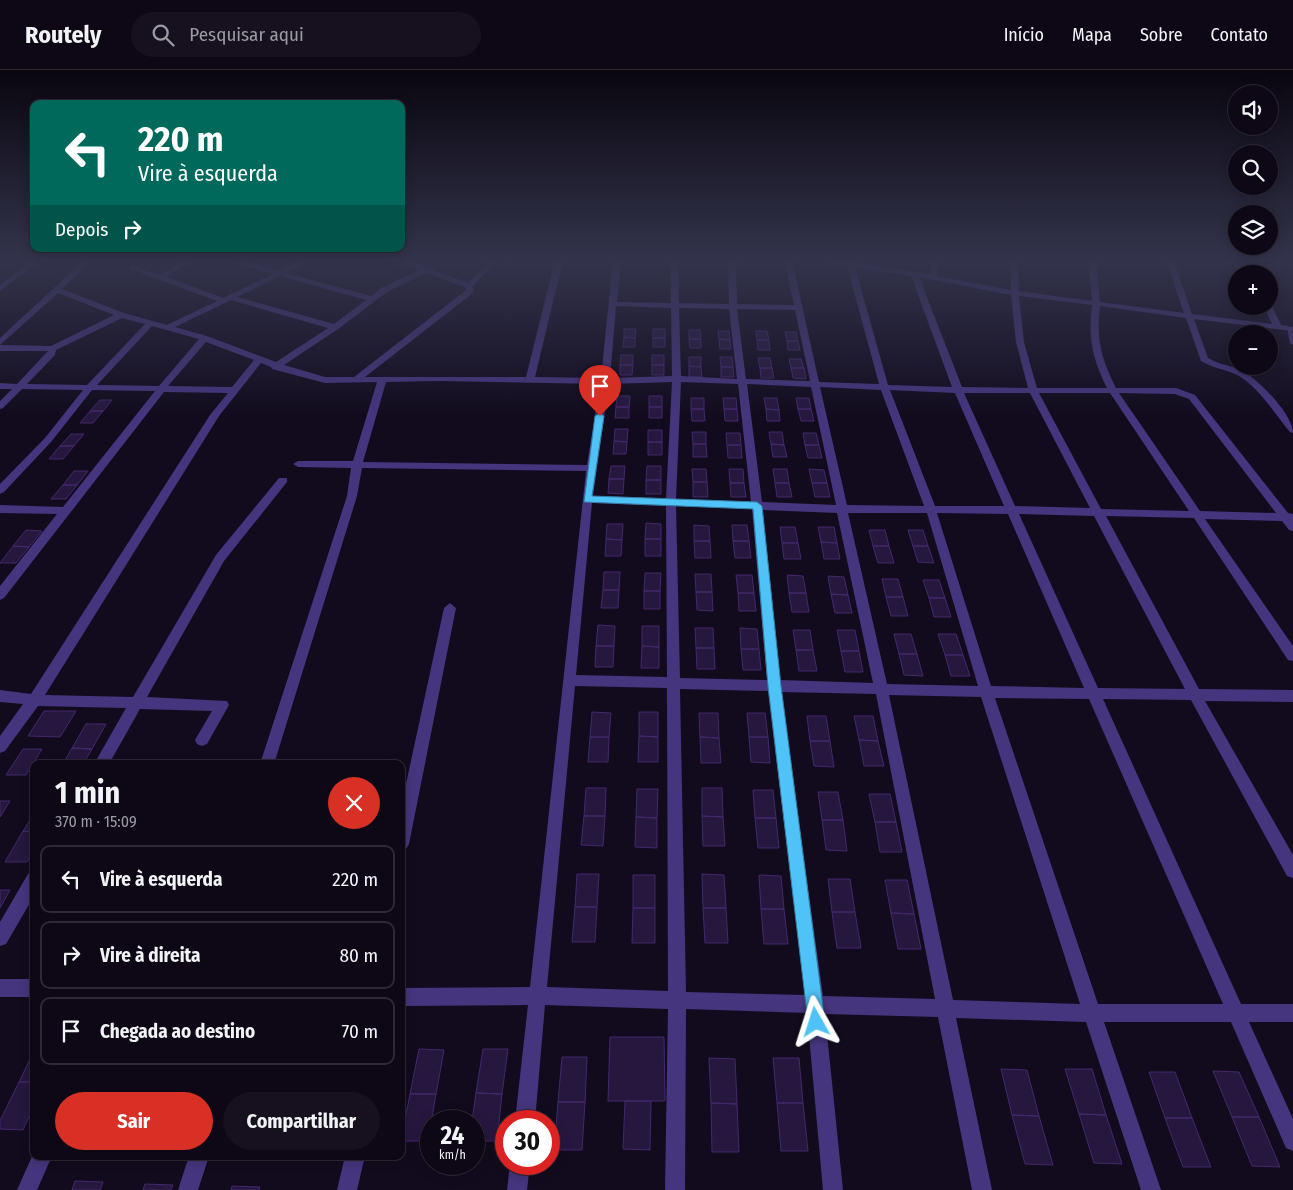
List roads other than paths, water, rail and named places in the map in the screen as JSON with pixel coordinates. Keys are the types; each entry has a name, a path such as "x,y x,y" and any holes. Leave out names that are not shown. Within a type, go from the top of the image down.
{"street":[{"path":"0,343 34,312"},
{"path":"114,312 204,338 276,367 325,380 530,378 605,381 743,381 885,389 1176,391 1192,397 1289,517 1293,527"},
{"path":"167,328 200,312"},
{"path":"279,312 335,327"},
{"path":"276,367 354,312"},
{"path":"354,381 443,312"},
{"path":"530,378 546,312"},
{"path":"526,1110 587,500 605,381 612,312"},
{"path":"675,1190 677,1002 671,502 677,380 676,312"},
{"path":"734,312 757,506 774,686 814,1004 833,1190"},
{"path":"800,312 840,509 881,688 944,1009 982,1190"},
{"path":"864,312 885,389 931,510 986,692 1151,1190"},
{"path":"929,312 958,390 1293,1141"},
{"path":"1015,312 1024,365 1033,390 1194,693 1293,870"},
{"path":"1095,312 1093,332 1102,369 1114,391 1293,656"},
{"path":"1162,312 1262,325"},
{"path":"1187,312 1204,359 1215,365 1236,371 1252,382 1293,430"},
{"path":"0,348 52,349 121,315"},
{"path":"0,490 48,440 90,388 150,324"},
{"path":"1278,327 1291,329"},
{"path":"0,594 162,388 204,338"},
{"path":"0,406 52,353 52,349"},
{"path":"0,747 34,700 232,390 258,359"},
{"path":"268,760 352,496 357,465 382,380"},
{"path":"0,386 232,390"},
{"path":"298,464 592,468"},
{"path":"103,760 220,558 283,480"},
{"path":"587,500 840,509 1012,510 1289,517"},
{"path":"0,509 65,510"},
{"path":"405,825 450,608"},
{"path":"570,680 986,692 1194,693 1293,696"},
{"path":"0,696 34,700 222,705 202,740"},
{"path":"0,938 30,887"},
{"path":"0,988 30,988"},
{"path":"405,996 539,996 677,1002 814,1004 1092,1013 1293,1013"},
{"path":"27,1190 40,1160"},
{"path":"188,1190 198,1160"},
{"path":"347,1190 354,1160"},
{"path":"517,1190 519,1175"}],"lane":[{"path":"1291,329 1293,343"}]}
